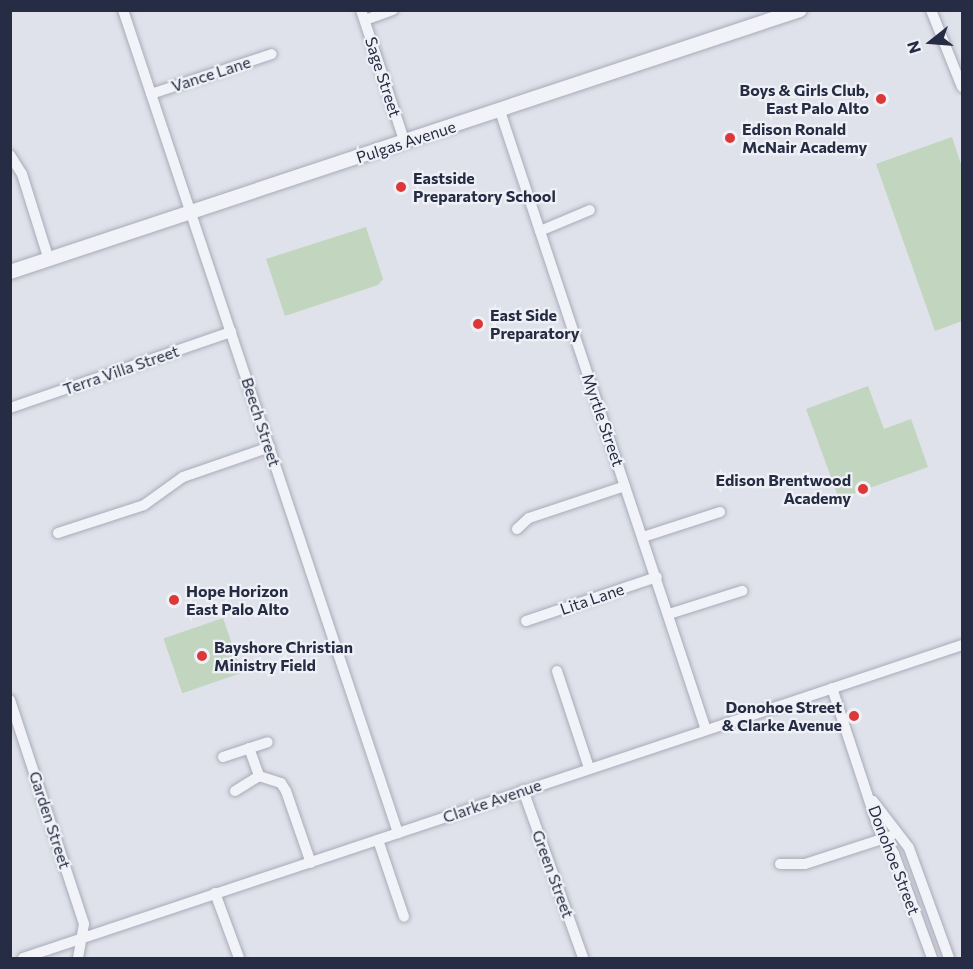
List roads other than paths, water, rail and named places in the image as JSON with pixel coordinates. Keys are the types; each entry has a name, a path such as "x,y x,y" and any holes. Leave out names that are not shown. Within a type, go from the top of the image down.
{"street":[{"name":"Beech Street","path":"123,10 398,833"},
{"path":"363,15 393,10"},
{"name":"Pulgas Avenue","path":"10,272 405,143 800,10"},
{"path":"931,10 963,87"},
{"name":"Sage Street","path":"363,15 405,143"},
{"name":"Vance Lane","path":"151,94 272,54"},
{"name":"Myrtle Street","path":"500,111 706,730"},
{"path":"10,155 22,174 49,260"},
{"path":"540,231 590,210"},
{"name":"Terra Villa Street","path":"10,408 231,332"},
{"path":"58,533 144,505 183,477 270,447"},
{"path":"517,529 529,518 625,486"},
{"path":"643,537 720,512"},
{"name":"Lita Lane","path":"526,621 657,578"},
{"path":"669,614 742,591"},
{"name":"Clarke Avenue","path":"23,958 963,645"},
{"path":"557,671 589,768"},
{"name":"Donohoe Street","path":"832,688 885,837 894,854 932,958"},
{"name":"Garden Street","path":"10,700 84,924 78,958"},
{"path":"223,757 268,742"},
{"path":"249,748 259,776"},
{"path":"235,791 259,776 281,783 286,791 311,863"},
{"name":"Green Street","path":"523,790 583,958"},
{"name":"Donohoe Street","path":"870,795 909,849 949,958"},
{"path":"780,864 805,864 897,834"},
{"path":"378,840 404,917"},
{"path":"215,893 238,958"}],"place":[{"name":"Boys & Girls Club, East Palo Alto","path":"881,99"},
{"name":"Edison Ronald McNair Academy","path":"730,138"},
{"name":"Eastside Preparatory School","path":"401,187"},
{"name":"East Side Preparatory","path":"478,324"},
{"name":"Edison Brentwood Academy","path":"863,489"},
{"name":"Hope Horizon East Palo Alto","path":"174,600"},
{"name":"Bayshore Christian Ministry Field","path":"202,656"},
{"name":"Donohoe Street & Clarke Avenue","path":"854,716"}]}
